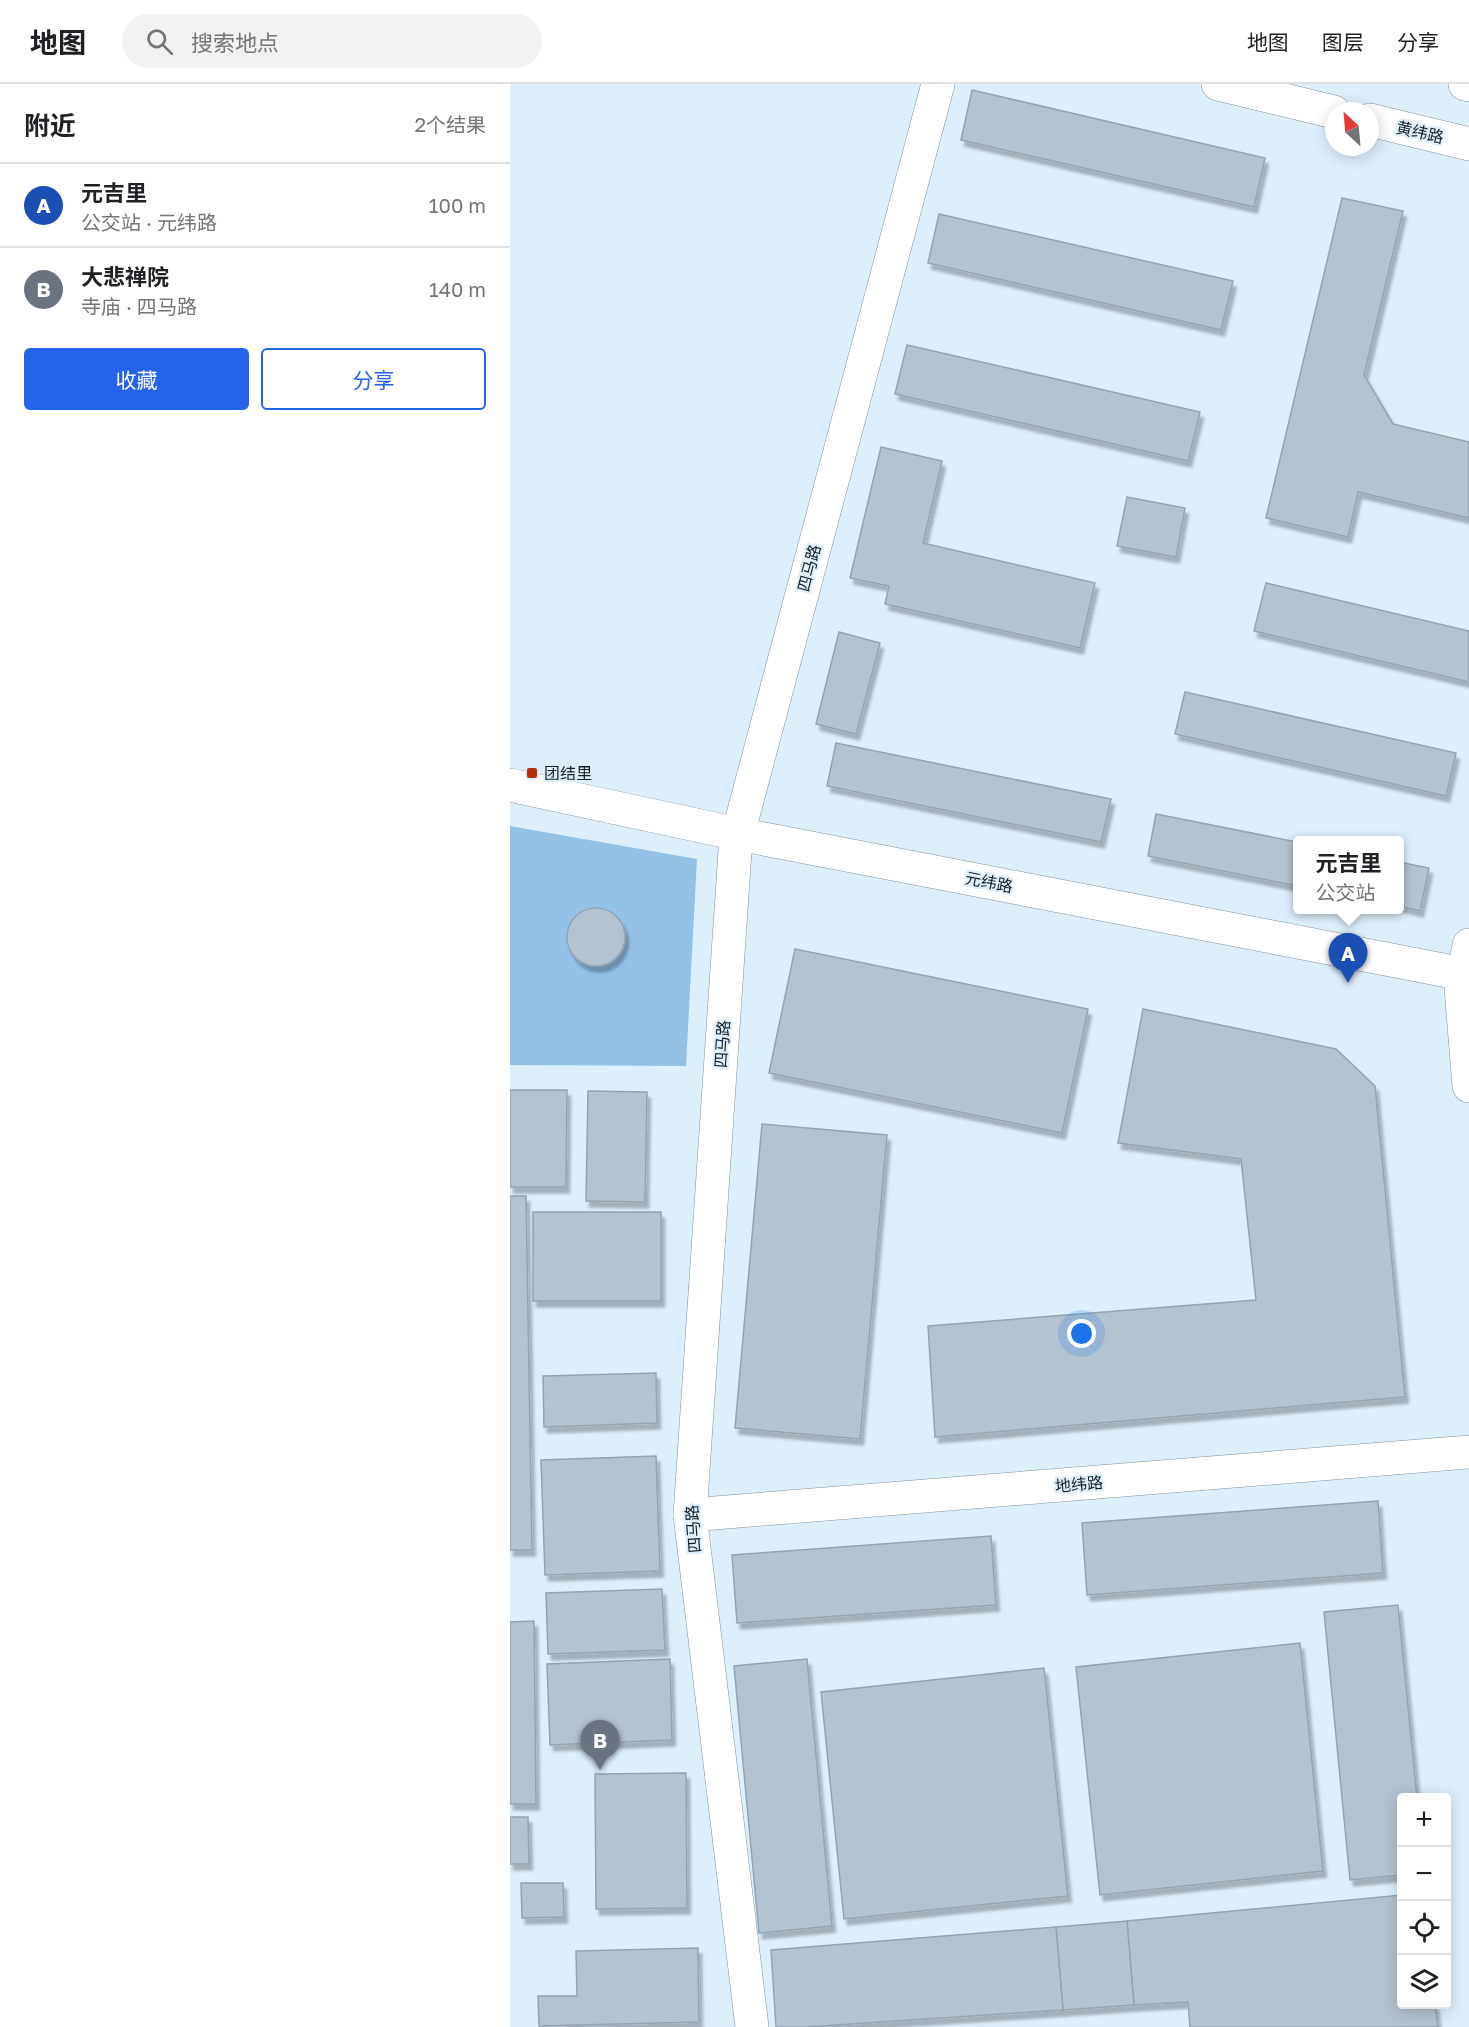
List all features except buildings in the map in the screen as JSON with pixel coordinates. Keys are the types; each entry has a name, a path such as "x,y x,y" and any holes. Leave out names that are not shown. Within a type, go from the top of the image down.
{"street":[{"name":"四马路","path":"752,2027 690,1515 736,842 938,84"},
{"path":"1218,84 1325,110"},
{"name":"黄纬路","path":"1379,122 1469,144"},
{"name":"元纬路","path":"510,785 736,842"},
{"name":"元纬路","path":"510,805 736,842 1466,974"},
{"path":"1466,974 1469,1086"},
{"name":"地纬路","path":"690,1515 1469,1452"}],"shaded area":[{"path":"510,826 697,859 686,1066 510,1065"}],"place":[{"name":"团结里","path":"532,773"},
{"name":"元吉里","path":"1348,983"},
{"name":"大悲禅院","path":"600,1770"}]}
